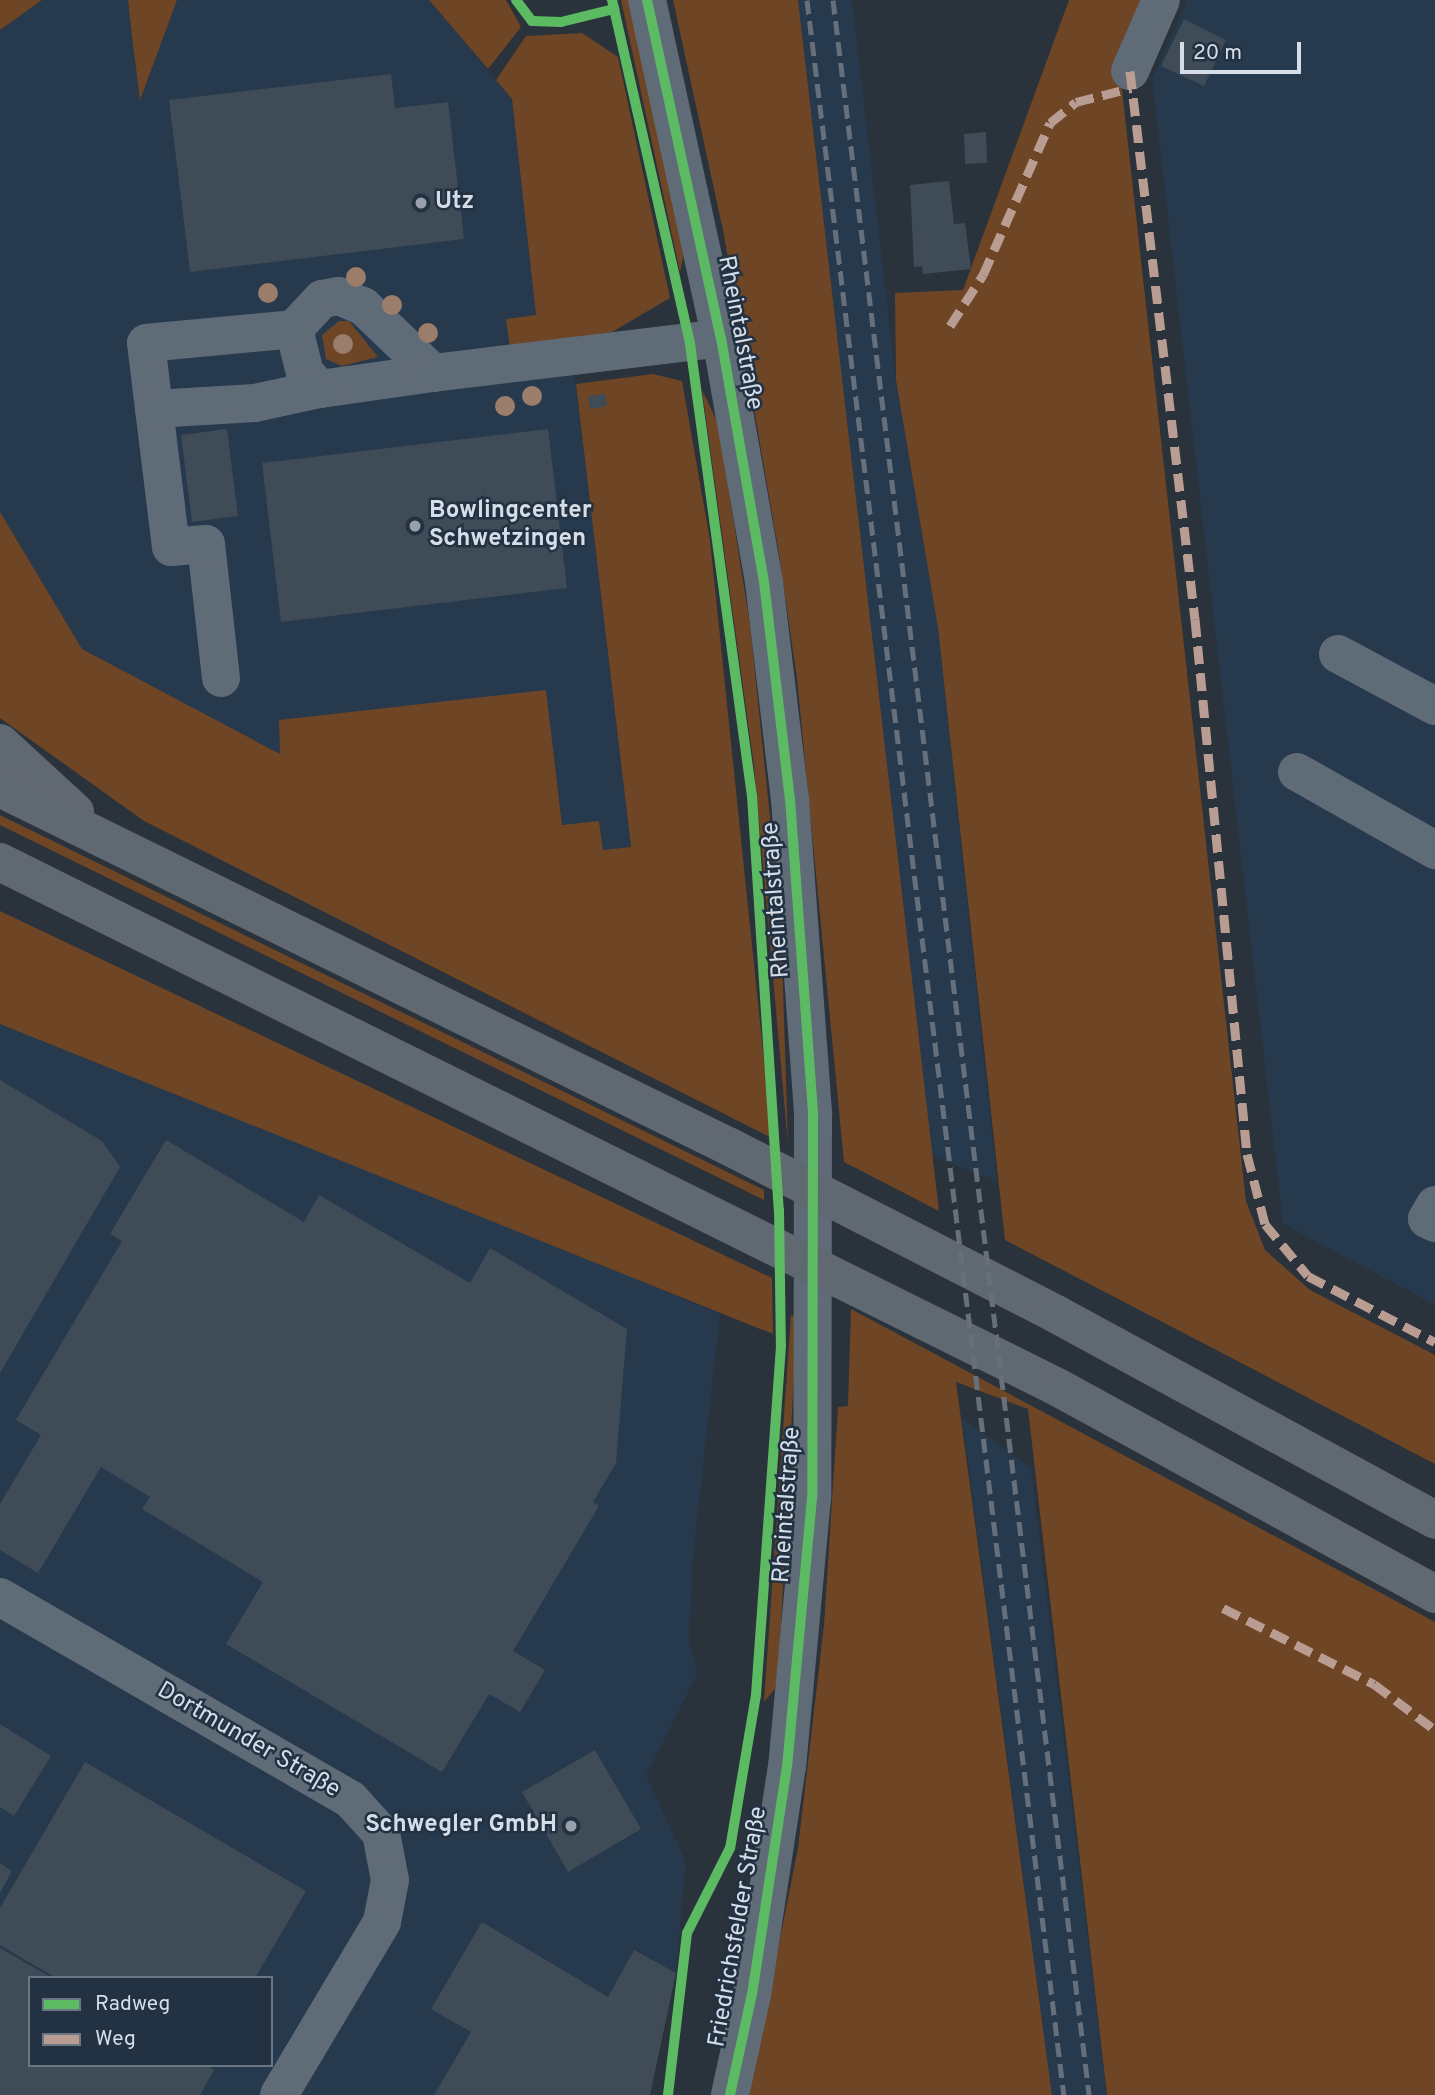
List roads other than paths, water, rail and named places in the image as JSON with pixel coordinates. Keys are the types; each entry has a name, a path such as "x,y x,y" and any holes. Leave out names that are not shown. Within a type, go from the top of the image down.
{"highway":[{"path":"0,743 105,840"},
{"path":"0,788 947,1258 1435,1520"},
{"path":"0,862 1059,1388 1435,1594"}],"street":[{"name":"Rheintalstraße","path":"648,0 721,338 764,582 789,785 813,1115 816,1361 812,1498 788,1766"},
{"path":"1130,71 1161,0"},
{"path":"220,678 206,544 172,547 146,343 295,329 322,299 339,296 363,306 433,373"},
{"path":"295,329 305,373 320,389"},
{"name":"Rheintalstraße","path":"154,409 255,402 320,389 433,373 721,338"},
{"path":"1338,654 1435,706"},
{"path":"1297,772 1435,850"},
{"path":"1435,1205 1427,1219 1435,1223"},
{"name":"Dortmunder Straße","path":"0,1597 351,1800 381,1833 390,1880 382,1922 279,2095"},
{"name":"Friedrichsfelder Straße","path":"730,2095 752,1994 788,1766"}],"railway":[{"path":"807,0 1064,2095"},
{"path":"833,0 1089,2095"}],"place":[{"name":"Utz","path":"421,203"},
{"name":"Bowlingcenter Schwetzingen","path":"415,526"},
{"name":"Schwegler GmbH","path":"571,1826"}]}
